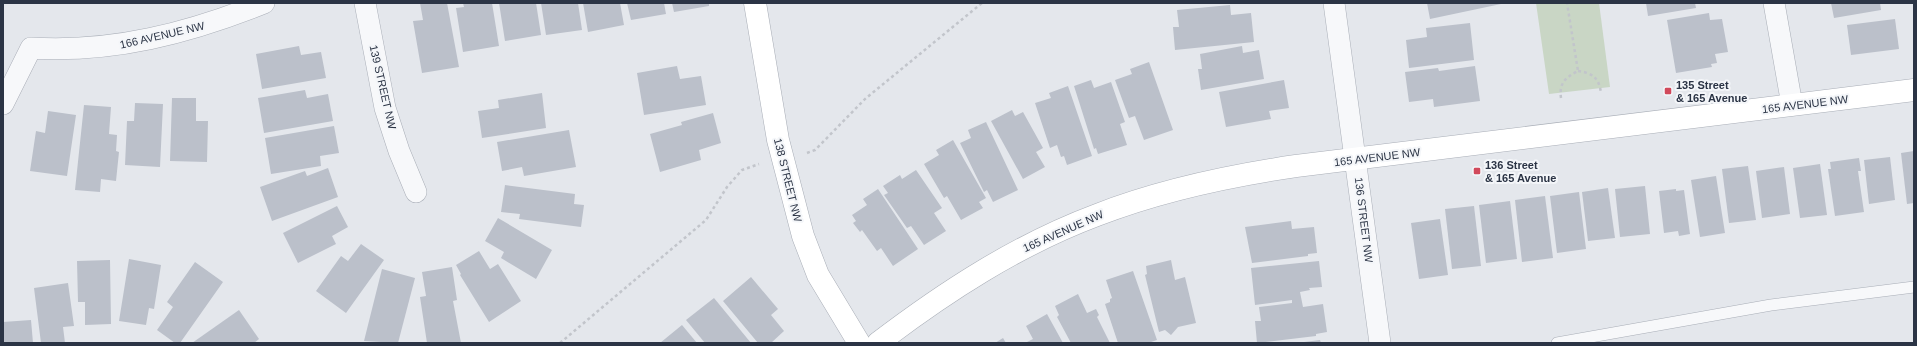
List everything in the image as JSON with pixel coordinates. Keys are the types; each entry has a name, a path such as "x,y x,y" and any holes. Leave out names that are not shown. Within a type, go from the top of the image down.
{"street":[{"name":"166 AVENUE NW","path":"3,104 32,48 61,50 125,45 185,32 219,21 264,3"},
{"name":"139 STREET NW","path":"365,3 385,108 399,151 416,192"},
{"name":"138 STREET NW","path":"755,3 778,140 803,236 818,275 859,343"},
{"name":"136 STREET NW","path":"1334,3 1380,343"},
{"path":"1774,3 1792,105"},
{"name":"165 AVENUE NW","path":"878,343 917,313 962,282 1010,255 1096,215 1202,182 1252,173 1356,159 1914,90"}],"lane":[{"path":"1557,343 1771,305 1914,287"}],"path":[{"path":"804,154 815,150 865,98 982,3"},
{"path":"1567,3 1578,71"},
{"path":"1561,98 1561,85 1564,79 1578,71 1588,72 1597,79 1601,93"},
{"path":"560,343 706,220 735,177 742,170 757,164"}],"green space":[{"path":"1536,3 1599,3 1610,87 1549,94"}],"building":[{"path":"420,3 447,3 459,67 422,73 413,21 423,20"},
{"path":"463,3 492,3 499,46 463,52 456,8 464,7"},
{"path":"499,3 536,3 541,35 505,41"},
{"path":"541,3 578,3 582,30 546,35"},
{"path":"583,3 620,3 624,25 588,32"},
{"path":"627,3 664,3 666,14 631,20"},
{"path":"672,3 709,3 709,6 674,12"},
{"path":"1427,3 1501,3 1501,4 1430,19"},
{"path":"1646,3 1695,3 1696,8 1648,16"},
{"path":"1831,3 1880,3 1881,10 1834,18"},
{"path":"1230,5 1231,15 1251,13 1254,42 1175,50 1173,27 1179,27 1177,10"},
{"path":"1709,13 1710,20 1722,19 1728,52 1715,54 1717,63 1711,64 1712,67 1676,73 1667,20"},
{"path":"1895,19 1899,49 1851,55 1847,25"},
{"path":"1470,23 1474,60 1409,68 1406,40 1427,37 1426,28"},
{"path":"299,46 301,55 321,52 326,78 262,89 256,54"},
{"path":"1242,46 1243,53 1259,50 1264,79 1201,90 1198,69 1202,69 1200,54"},
{"path":"1149,62 1173,130 1144,140 1135,116 1129,118 1115,80 1132,74 1130,69"},
{"path":"677,66 680,79 701,76 706,105 644,115 637,73"},
{"path":"1475,66 1480,101 1434,107 1433,99 1409,102 1405,72 1438,68 1439,71"},
{"path":"1091,80 1094,88 1111,82 1125,122 1120,124 1127,145 1098,154 1096,148 1094,149 1074,86"},
{"path":"1284,80 1289,108 1269,111 1271,119 1226,127 1219,92"},
{"path":"1068,86 1092,156 1067,165 1064,156 1061,157 1057,145 1050,148 1035,103 1051,98 1049,93"},
{"path":"305,90 307,98 328,94 333,121 264,133 258,98"},
{"path":"542,93 546,128 482,138 478,111 499,108 498,100"},
{"path":"172,98 196,98 196,121 208,121 207,162 170,161"},
{"path":"135,103 163,104 160,167 125,165 127,121 134,121"},
{"path":"84,105 111,107 109,134 117,135 116,151 119,152 116,181 101,179 100,192 75,190"},
{"path":"1012,110 1015,116 1023,112 1043,148 1036,152 1045,167 1023,179 991,121"},
{"path":"48,111 76,115 67,176 30,171 36,131 45,133"},
{"path":"713,113 721,143 699,150 701,160 660,172 650,134 682,125 681,122"},
{"path":"986,122 1018,190 993,202 987,190 984,192 960,143 971,138 968,130"},
{"path":"334,126 339,153 320,156 321,166 271,174 265,138"},
{"path":"569,130 576,167 524,176 522,167 502,171 497,142"},
{"path":"953,140 986,198 979,202 983,208 961,220 947,196 944,198 924,164 939,155 936,150"},
{"path":"1914,151 1914,203 1907,204 1901,153"},
{"path":"1890,157 1895,200 1869,204 1864,160"},
{"path":"1859,158 1861,171 1858,171 1864,212 1835,216 1828,169 1831,169 1830,162"},
{"path":"1820,164 1827,215 1800,218 1793,168"},
{"path":"1748,166 1756,220 1729,223 1722,169"},
{"path":"1784,167 1790,214 1762,218 1756,171"},
{"path":"328,168 338,197 272,221 260,187 305,171 307,176"},
{"path":"916,170 942,208 934,213 946,231 924,245 911,226 907,228 884,195 888,193 883,186 900,175 902,179"},
{"path":"1716,176 1725,233 1700,237 1691,180"},
{"path":"505,185 575,194 574,204 584,205 581,227 519,219 520,214 501,212"},
{"path":"1645,186 1650,234 1620,237 1615,189"},
{"path":"1608,188 1615,238 1588,241 1582,192"},
{"path":"878,189 918,249 893,266 881,248 877,251 862,230 860,232 853,223 856,221 852,215 867,205 863,199"},
{"path":"1676,189 1676,191 1684,190 1690,234 1679,236 1678,231 1664,233 1659,191"},
{"path":"1579,192 1586,249 1557,253 1550,196"},
{"path":"1545,196 1553,258 1522,262 1515,200"},
{"path":"1510,201 1517,259 1486,263 1479,205"},
{"path":"337,206 348,227 332,236 336,244 298,263 283,233"},
{"path":"1474,206 1481,266 1452,269 1445,209"},
{"path":"498,218 552,250 536,279 501,258 504,252 485,241"},
{"path":"1440,219 1448,275 1419,279 1411,223"},
{"path":"1291,221 1292,229 1314,227 1317,253 1308,254 1308,256 1252,263 1245,227"},
{"path":"361,244 384,260 346,313 316,291 341,256 348,261"},
{"path":"479,251 490,269 498,264 521,301 489,322 460,275 461,274 456,265"},
{"path":"129,259 161,265 154,309 149,308 146,325 119,321"},
{"path":"110,260 111,324 85,325 85,302 78,302 77,261"},
{"path":"1171,260 1175,280 1185,277 1196,323 1178,327 1171,335 1165,330 1159,332 1145,275 1147,274 1146,266"},
{"path":"1319,261 1322,287 1309,288 1310,290 1300,292 1303,307 1323,304 1327,332 1316,334 1316,336 1257,343 1255,321 1261,321 1259,307 1292,303 1292,300 1255,305 1251,268"},
{"path":"195,262 223,282 180,343 175,343 157,330 173,307 167,302"},
{"path":"452,267 457,300 453,301 461,343 427,343 420,297 426,296 422,272"},
{"path":"382,269 415,278 398,343 364,341"},
{"path":"1133,271 1157,340 1148,343 1118,343 1105,304 1110,302 1110,299 1112,298 1106,280"},
{"path":"751,277 778,309 771,315 784,331 771,343 758,343 723,301"},
{"path":"68,283 74,326 63,327 65,343 41,343 34,288"},
{"path":"1078,294 1087,313 1096,309 1099,315 1097,317 1110,343 1071,343 1057,317 1059,315 1055,306"},
{"path":"714,298 751,343 705,343 686,320"},
{"path":"239,310 259,339 254,343 192,343"},
{"path":"1047,314 1063,343 1025,343 1033,339 1026,326"},
{"path":"31,320 33,343 3,343 3,322"},
{"path":"682,325 697,343 660,343"},
{"path":"1003,338 1006,343 995,343"},
{"path":"1320,340 1321,343 1304,343 1304,342"}],"place":[{"name":"135 Street & 165 Avenue","path":"1668,91"},
{"name":"136 Street & 165 Avenue","path":"1477,171"}]}
